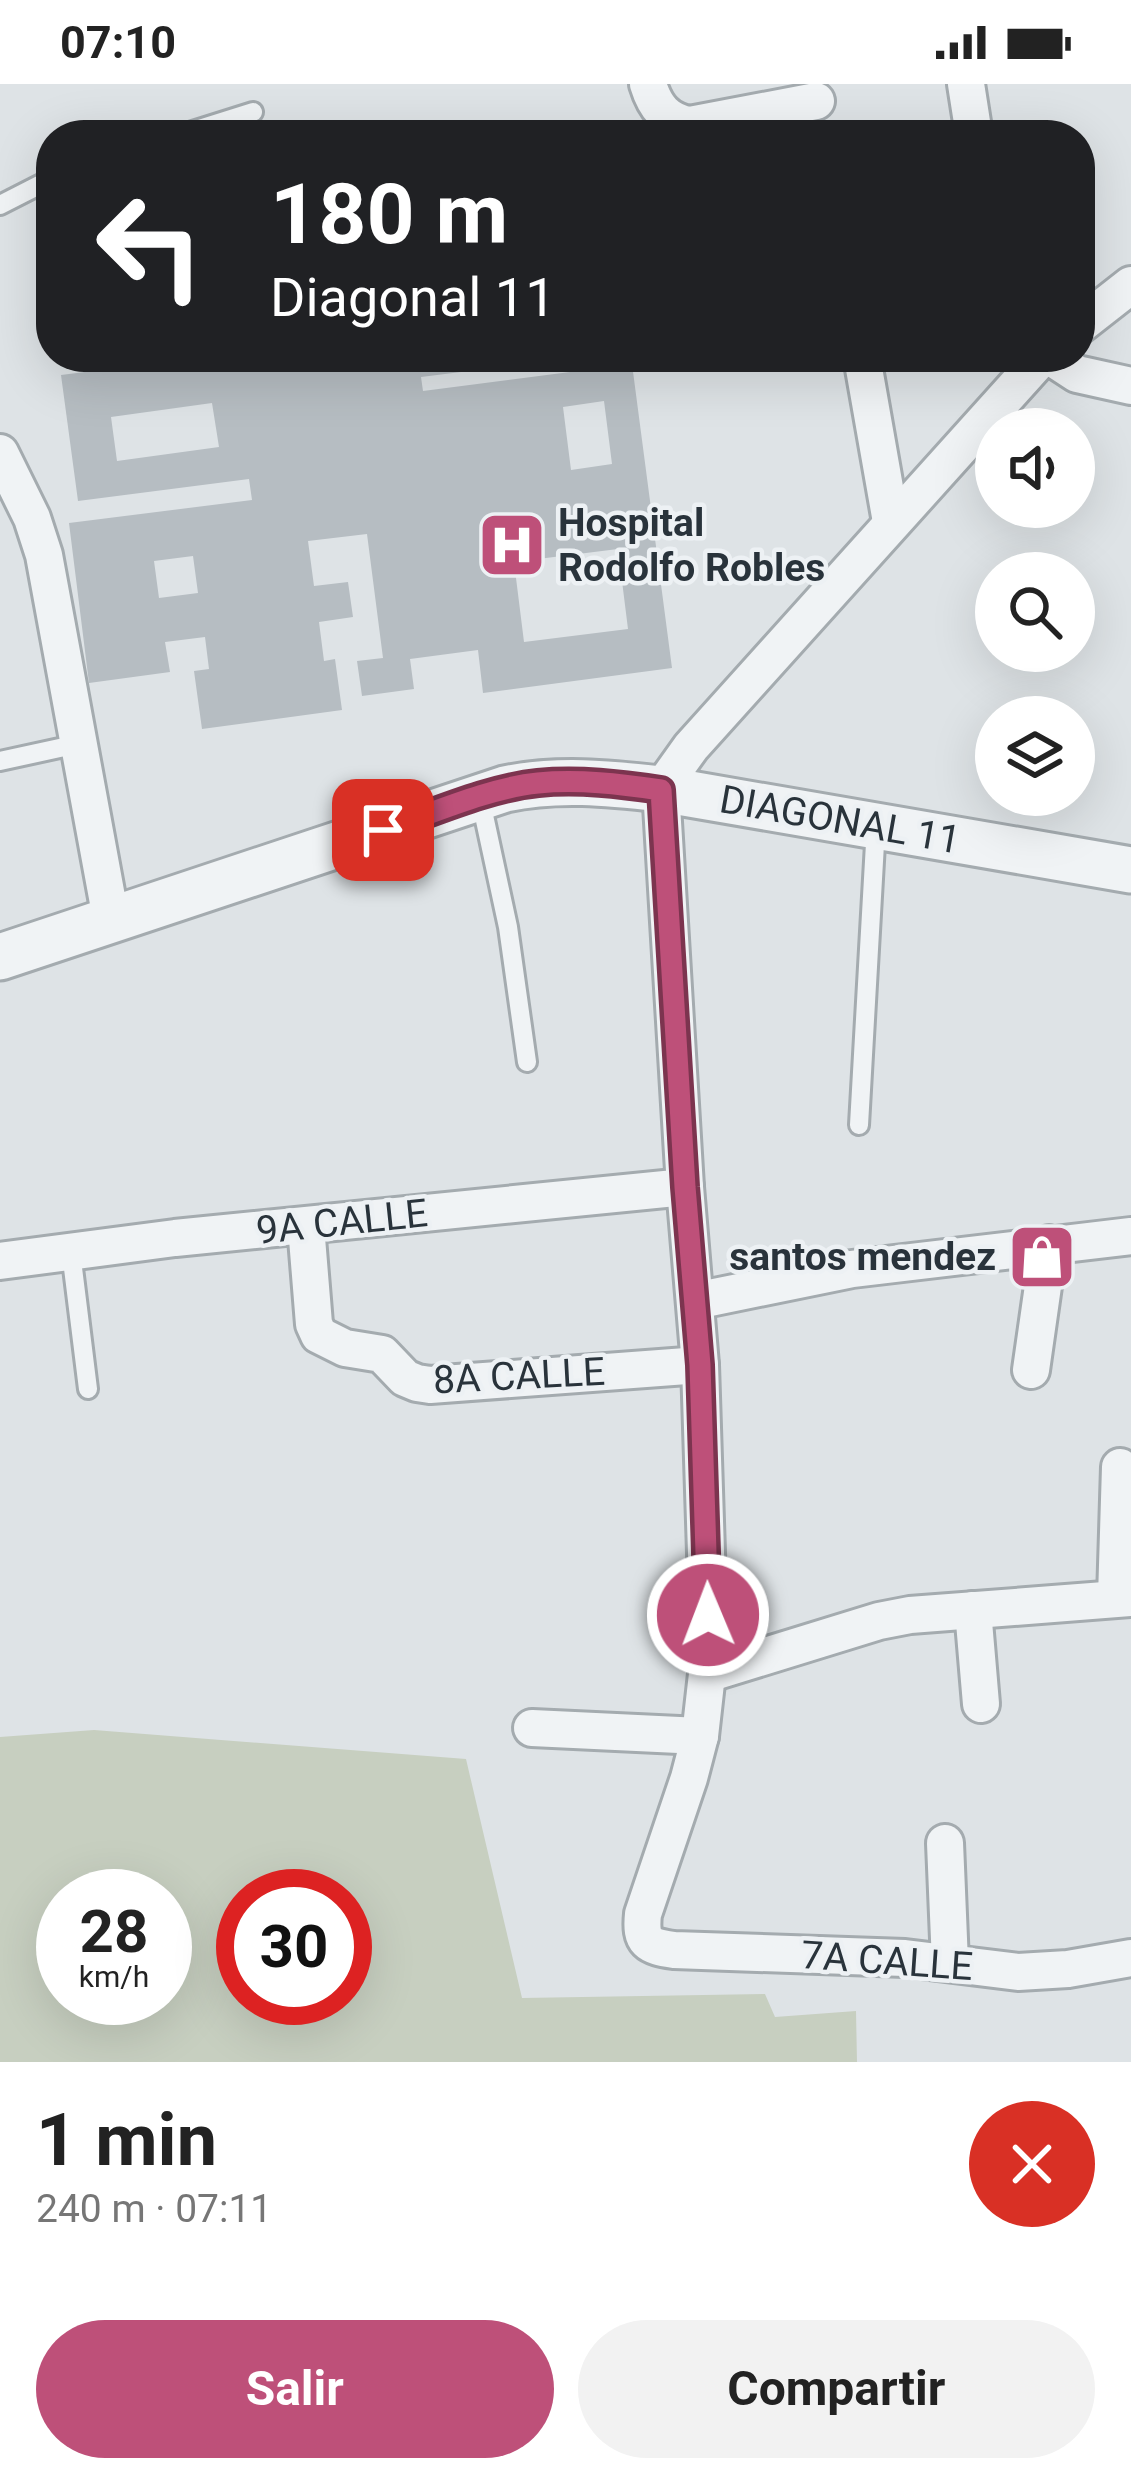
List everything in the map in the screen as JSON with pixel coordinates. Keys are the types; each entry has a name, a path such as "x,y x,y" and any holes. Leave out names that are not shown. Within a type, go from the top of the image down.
{"street":[{"path":"648,84 655,105 672,120"},
{"path":"965,84 971,120"},
{"path":"725,120 817,107"},
{"path":"1095,313 1131,285"},
{"path":"865,372 891,522"},
{"path":"1006,372 1008,395"},
{"path":"532,1728 700,1736 707,1674 708,1566 700,1365 661,790 691,747 1029,372"},
{"path":"1074,372 1131,386"},
{"path":"0,453 32,518 44,555 111,920"},
{"name":"DIAGONAL 11","path":"0,957 533,783 572,781 661,790 1131,871"},
{"name":"9A CALLE","path":"0,1261 685,1187"},
{"name":"8A CALLE","path":"305,1226 319,1335 345,1348 382,1354 405,1378 417,1383 700,1365"},
{"path":"695,1301 852,1269 1131,1235"},
{"path":"1031,1370 1049,1244"},
{"path":"707,1674 879,1621 1124,1598 1120,1467"},
{"path":"973,1610 981,1704"},
{"name":"7A CALLE","path":"700,1736 643,1915 644,1940 651,1946 905,1958 1018,1972 1131,1958"},
{"path":"945,1843 950,1963"}],"lane":[{"path":"228,120 253,112"},
{"path":"0,205 36,187"},
{"path":"0,761 78,744"},
{"path":"480,797 508,927 527,1062"},
{"path":"860,1125 876,826"},
{"path":"71,1252 88,1389"}],"green space":[{"path":"94,1730 466,1759 522,1998 765,1994 775,2017 856,2011 857,2062 0,2062 0,1737"}],"building":[{"name":"Hospital Rodolfo Robles","path":"461,372 421,377 423,391 570,372 633,372 672,668 483,693 478,650 410,659 414,689 362,696 357,661 383,658 367,534 308,541 314,586 348,582 353,617 319,622 324,661 335,659 342,710 202,729 194,671 209,669 205,637 165,642 170,672 89,683 69,523 252,500 249,479 78,501 61,375","holes":["604,401 612,464 571,470 563,407","212,403 219,447 117,461 111,417","618,549 628,629 524,642 514,562","193,556 198,593 159,598 154,561"]}],"place":[{"name":"Hospital Rodolfo Robles","path":"512,545"},
{"name":"santos mendez","path":"1042,1257"}],"route":[{"path":"383,830 533,783 609,783 661,790 700,1365 708,1615"}]}
